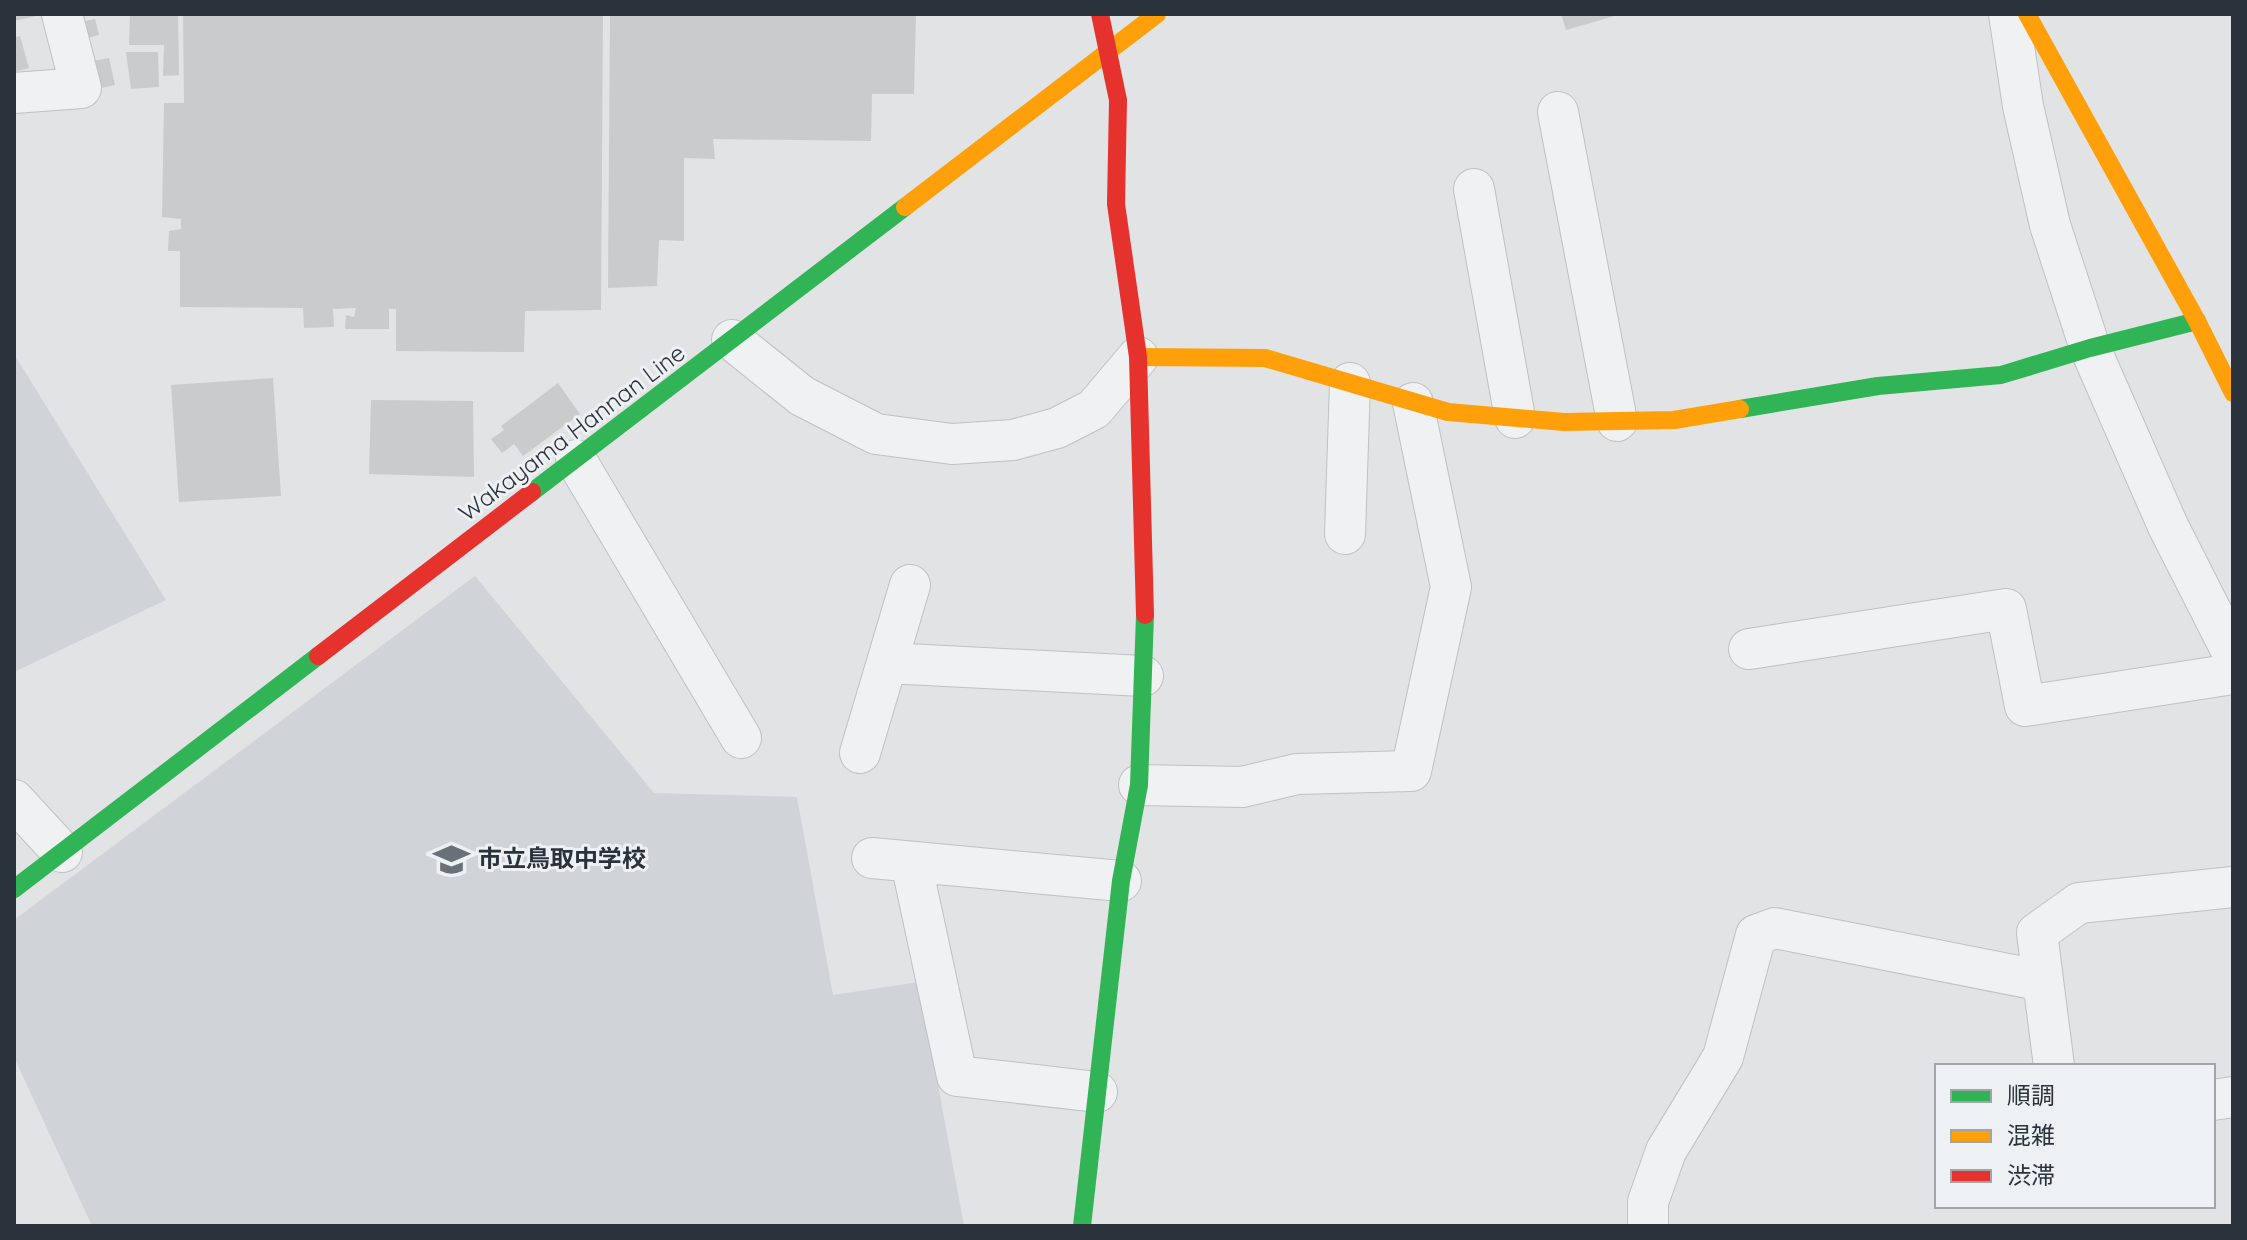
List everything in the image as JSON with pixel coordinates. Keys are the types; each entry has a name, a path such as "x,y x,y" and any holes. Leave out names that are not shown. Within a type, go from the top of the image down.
{"street":[{"path":"14,93 81,88 62,14"},
{"path":"1082,1226 1121,881 1139,785 1146,590 1138,357 1116,204 1118,100 1100,14"},
{"name":"Wakayama Hannan Line","path":"14,889 1157,14"},
{"path":"2009,14 2023,106 2050,225 2090,348 2168,526 2233,654"},
{"path":"2027,14 2197,321 2233,393"},
{"path":"1558,112 1617,421"},
{"path":"1474,189 1515,418"},
{"path":"1138,357 1265,358 1448,412 1564,422 1674,420 1878,386 2001,375 2197,321"},
{"path":"732,340 802,396 876,434 952,444 1013,440 1057,428 1094,409 1138,357"},
{"path":"1345,534 1350,383"},
{"path":"1139,785 1242,787 1297,774 1411,771 1451,587 1413,403"},
{"path":"576,460 741,738"},
{"path":"860,753 910,585"},
{"path":"1749,649 2006,609 2025,706 2233,674"},
{"path":"887,663 1143,676"},
{"path":"14,800 62,852"},
{"path":"872,858 1121,881"},
{"path":"911,862 957,1076 1097,1092"},
{"path":"2054,1064 2037,933 2079,903 2233,887"},
{"path":"1648,1226 1648,1202 1666,1151 1723,1057 1756,935 1775,928 2043,981"}],"shaded area":[{"path":"14,354 166,600 14,672"},
{"name":"市立鳥取中学校","path":"475,576 654,793 797,797 833,995 919,982 964,1226 92,1226 14,1057 14,920"}],"building":[{"path":"14,14 41,14 41,15 14,21"},
{"path":"130,14 178,14 179,75 163,76 164,45 129,45"},
{"path":"183,14 603,14 601,310 525,311 524,352 396,351 396,309 389,309 389,329 345,329 346,315 354,317 356,308 333,309 334,327 304,328 303,308 180,307 180,251 168,251 169,231 181,229 181,219 162,217 164,103 184,103"},
{"path":"610,14 916,14 914,94 872,94 871,141 713,139 715,159 684,158 684,241 659,240 657,286 608,288"},
{"path":"1561,14 1618,14 1618,15 1566,30"},
{"path":"95,19 99,35 84,39 80,22"},
{"path":"20,36 29,68 14,72 14,37"},
{"path":"126,52 158,52 159,87 131,89"},
{"path":"109,58 115,85 93,90 88,62"},
{"path":"273,378 281,496 179,502 171,385"},
{"path":"558,383 580,414 523,456 514,444 502,453 491,439 504,430 501,426"},
{"path":"371,400 473,401 474,477 369,474"}],"traffic: fast":[{"path":"532,492 905,207"},
{"path":"1740,409 1878,386 2001,375 2197,321"},
{"path":"1082,1226 1121,881 1139,785 1145,615"},
{"path":"14,889 318,656"}],"traffic: slow":[{"path":"905,207 1157,14"},
{"path":"2027,14 2197,321 2233,393"},
{"path":"1138,357 1265,358 1448,412 1564,422 1674,420 1740,409"}],"traffic: jam":[{"path":"1100,14 1118,100 1116,204 1138,357 1145,615"},
{"path":"318,656 532,492"}],"place":[{"name":"市立鳥取中学校","path":"452,859"}]}
